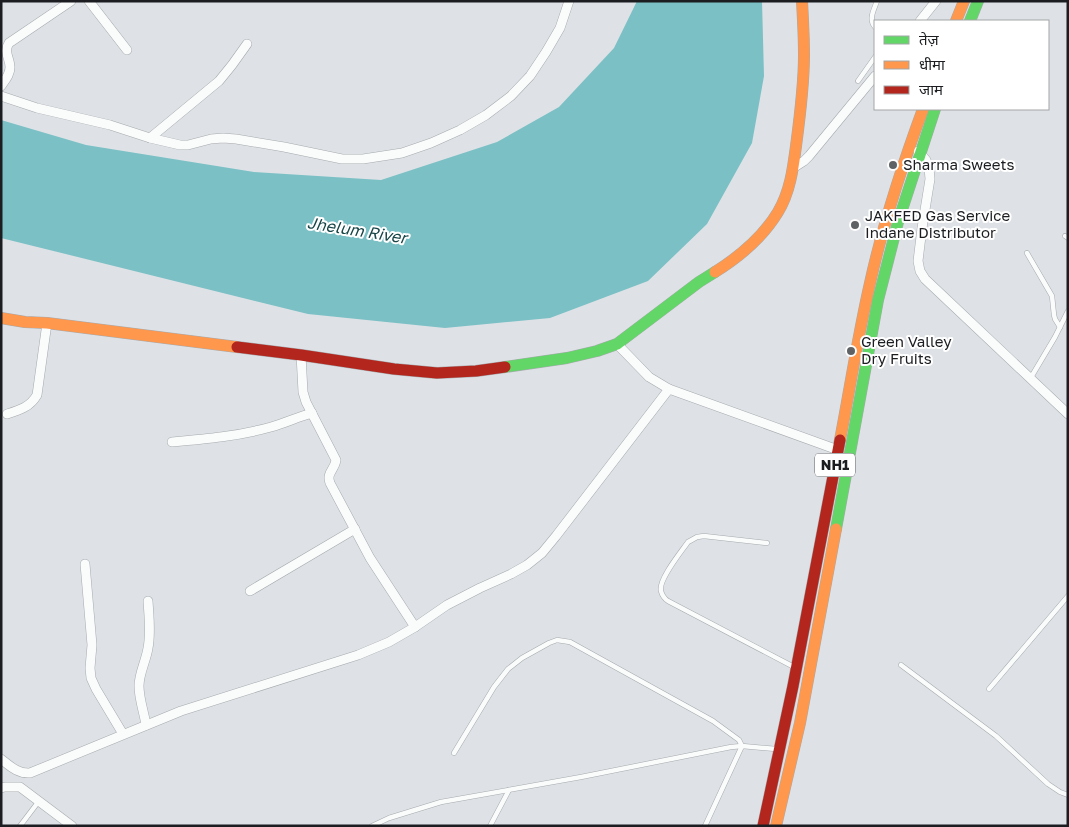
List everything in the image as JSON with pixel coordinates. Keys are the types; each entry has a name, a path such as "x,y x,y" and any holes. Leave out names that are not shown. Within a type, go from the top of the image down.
{"main road":[{"path":"1,318 436,373 476,371 557,359 597,351 617,344 699,282 744,251 762,234 778,212 788,191 800,116 804,55 802,1"},
{"path":"956,20 964,1"},
{"path":"970,20 978,1"},
{"name":"NH1","path":"763,826 797,668 856,348 870,283 886,221 910,143 923,110"},
{"name":"NH1","path":"776,826 810,672 878,300 898,222 935,110"}],"street":[{"path":"1,86 10,71 6,52 9,43 71,1"},
{"path":"89,1 127,50"},
{"path":"1,96 37,108 110,125 150,138 180,145 194,144 211,139 236,139 351,160 402,153 460,130 486,115 511,96 530,76 546,52 560,28 569,1"},
{"path":"921,20 936,1"},
{"path":"150,138 219,81 247,44"},
{"path":"793,168 809,156 874,77"},
{"path":"910,143 920,152 929,168 930,179 918,261 920,271 930,285 1068,414"},
{"path":"7,414 29,405 37,395 48,323"},
{"path":"617,344 650,378 669,389 838,450"},
{"path":"301,355 303,392 306,402 336,460 336,465 328,479 370,558 415,627"},
{"path":"1,759 18,772 30,773 181,711 358,655 389,642 447,605 512,574 542,553 669,389"},
{"path":"172,442 241,434 312,413"},
{"path":"250,591 355,529"},
{"path":"85,564 92,645 91,678 124,734"},
{"path":"146,725 139,689 139,679 150,636 148,601"},
{"path":"1,788 20,787 72,826"}],"lane":[{"path":"874,26 871,20 877,1"},
{"path":"858,81 874,58"},
{"path":"1027,253 1052,296 1054,315 1060,328"},
{"path":"1030,378 1068,311"},
{"path":"767,543 704,536 692,539 664,578 661,592 668,601 797,668 810,672"},
{"path":"989,689 1068,596"},
{"path":"454,753 494,687 508,669 549,642 557,640 570,642 713,721 739,740 742,746"},
{"path":"901,665 996,736 1048,784 1068,795"},
{"path":"705,826 742,746"},
{"path":"372,826 389,818 441,802 582,777 731,747 781,749 793,753"},
{"path":"490,826 509,790"},
{"path":"20,826 39,800"}],"water":[{"name":"Jhelum River","path":"637,1 762,1 764,76 752,143 707,224 648,281 550,318 445,328 308,314 1,238 1,120 86,145 254,172 381,180 497,142 559,107 614,48"}],"traffic: fast":[{"path":"970,20 978,1"},
{"path":"836,529 878,300 898,222 935,110"},
{"path":"505,367 567,358 617,344 715,272"}],"traffic: slow":[{"path":"715,272 742,253 765,230 778,212 788,188 795,155 803,89 804,35 802,1"},
{"path":"956,20 964,1"},
{"path":"840,440 875,261 894,195 923,110"},
{"path":"1,318 237,347"},
{"path":"776,826 800,723 836,529"}],"traffic: jam":[{"path":"237,347 394,369 437,373 505,367"},
{"path":"763,826 793,686 840,440"}],"place":[{"name":"Sharma Sweets","path":"893,165"},
{"name":"JAKFED Gas Service Indane Distributor","path":"855,225"},
{"name":"Green Valley Dry Fruits","path":"851,351"}]}
